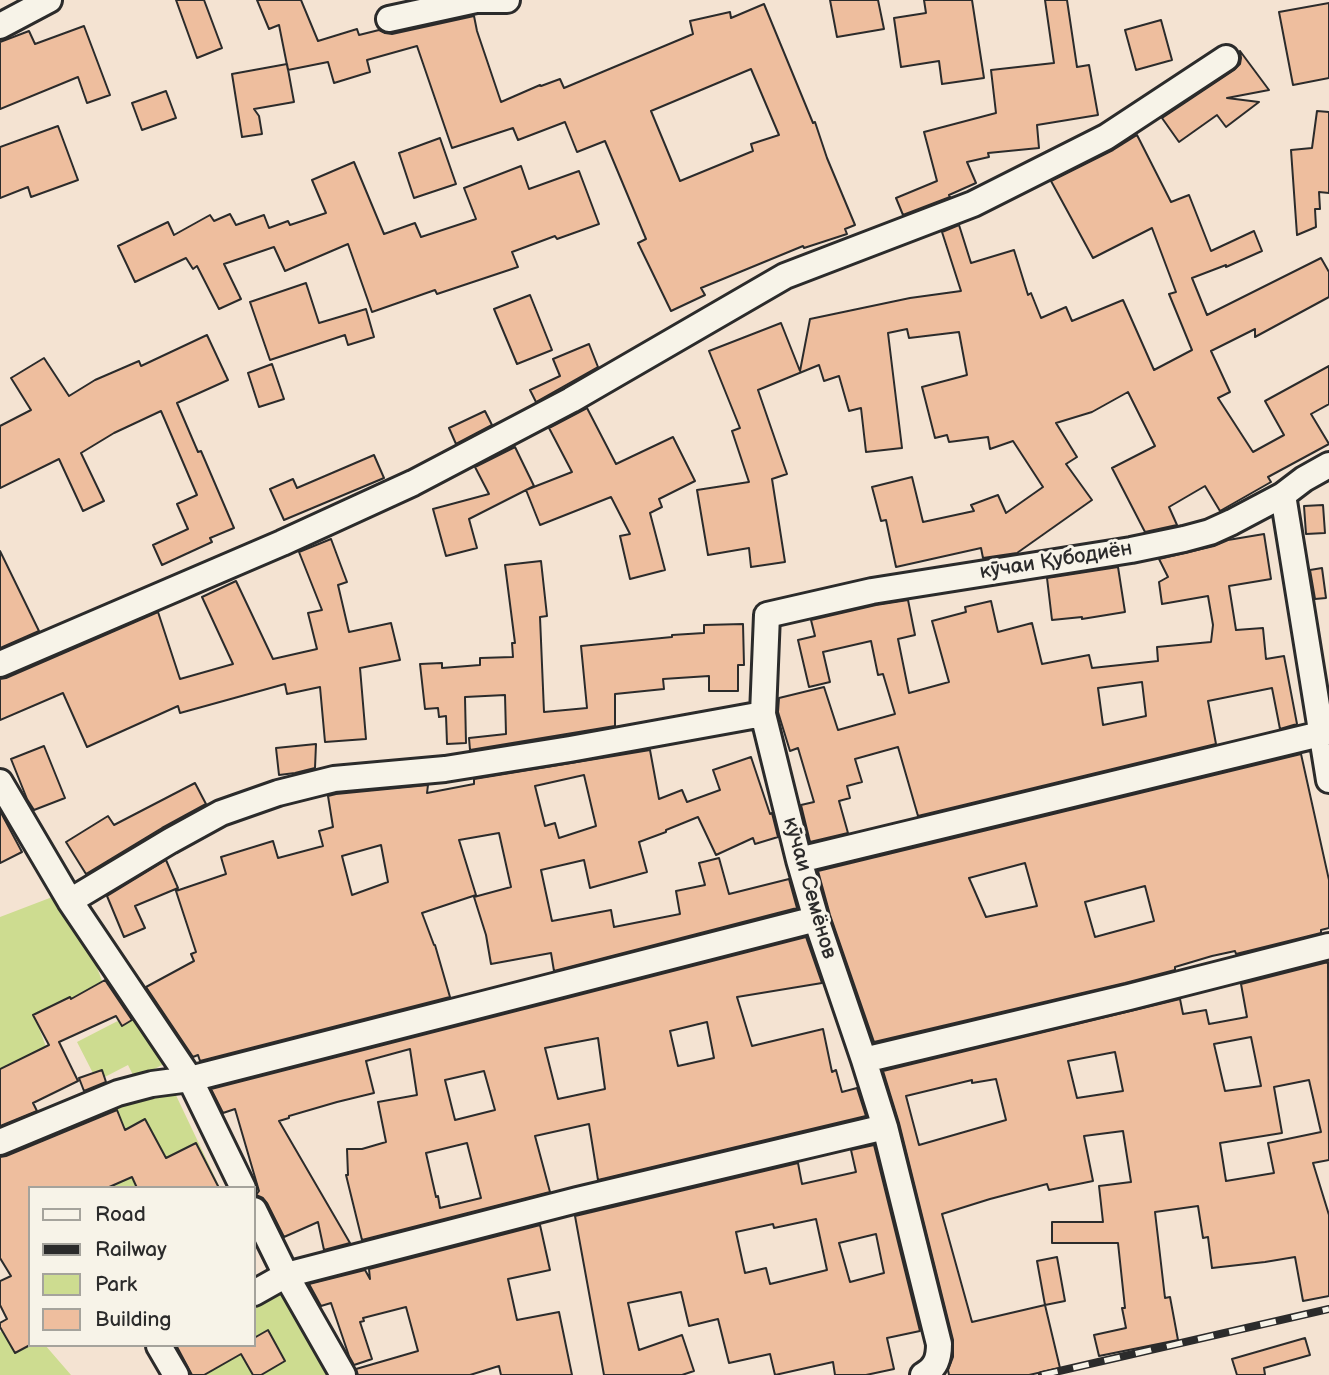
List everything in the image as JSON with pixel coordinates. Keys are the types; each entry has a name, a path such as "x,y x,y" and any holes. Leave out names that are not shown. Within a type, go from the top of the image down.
{"street":[{"path":"0,26 49,0"},
{"path":"389,19 476,0 507,0"},
{"path":"0,664 282,543 413,483 571,400 785,275 973,204 1106,137 1226,58"},
{"name":"кӯчаи Қубодиён","path":"767,615 872,591 1184,539 1221,527 1283,495 1329,465"},
{"path":"1283,495 1325,733 1329,780"},
{"name":"кӯчаи Семёнов","path":"767,615 763,714 816,919 885,1127 939,1344 939,1356 935,1366 923,1375"},
{"path":"70,901 221,813 278,793 334,779 445,769 763,714"},
{"path":"799,860 1325,733"},
{"path":"0,782 70,901 190,1079 242,1186"},
{"path":"0,1142 118,1093 152,1084 190,1079 816,919"},
{"path":"863,1060 1329,946"},
{"path":"256,1292 286,1275 577,1200 885,1127"},
{"path":"256,1214 286,1275 343,1375"},
{"path":"160,1347 176,1375"}],"green space":[{"path":"68,891 107,994 36,1020 58,1079 0,1100 0,917"},
{"path":"139,1010 166,1063 135,1079 128,1065 97,1081 77,1042"},
{"path":"173,1089 219,1186 82,1186 97,1147 99,1105"},
{"path":"280,1288 328,1375 197,1375 250,1347 256,1347 256,1301"},
{"path":"22,1320 28,1326 28,1347 47,1347 71,1375 0,1375 0,1332"}],"building":[{"path":"176,0 204,0 222,48 197,58"},
{"path":"257,0 301,0 318,41 357,29 359,35 379,30 392,34 474,16 501,102 560,79 564,88 693,34 690,21 730,12 731,18 764,4 813,123 815,122 855,225 845,229 847,234 804,248 803,246 701,288 705,295 671,311 638,243 646,239 605,141 577,152 565,122 518,140 513,128 452,148 417,46 367,60 370,72 334,83 328,62 288,70 279,25 269,29","holes":["751,69 779,135 751,144 753,151 680,181 651,111"]},
{"path":"830,0 878,0 884,29 837,37"},
{"path":"924,0 972,0 984,78 942,84 939,61 901,67 894,18 926,13"},
{"path":"1045,0 1067,0 1077,67 1089,65 1098,115 1037,125 1039,148 988,153 989,157 967,162 976,183 949,195 950,197 903,215 896,198 937,181 924,132 996,113 991,70 1054,63"},
{"path":"1329,3 1329,78 1293,85 1279,12"},
{"path":"1161,20 1172,60 1136,70 1125,30"},
{"path":"84,26 110,95 87,103 78,77 0,109 0,42 29,31 35,44"},
{"path":"1240,51 1269,90 1227,98 1259,102 1226,127 1217,115 1179,142 1162,118 1234,70 1240,64"},
{"path":"287,64 294,102 254,109 259,116 262,134 242,137 232,74"},
{"path":"166,91 176,118 142,130 132,103"},
{"path":"1317,111 1329,112 1329,193 1319,192 1320,209 1315,209 1316,227 1297,235 1291,150 1312,148"},
{"path":"58,126 78,180 31,197 28,187 0,198 0,147"},
{"path":"1137,135 1171,202 1189,195 1211,251 1254,231 1262,251 1192,278 1207,315 1321,258 1329,272 1329,297 1255,337 1255,329 1211,351 1230,392 1218,398 1253,452 1284,435 1265,401 1329,366 1329,404 1311,414 1329,444 1268,477 1271,482 1220,511 1205,486 1169,507 1177,525 1145,532 1112,468 1155,446 1128,392 1092,412 1056,423 1077,457 1066,464 1092,500 1017,553 983,558 981,548 896,567 886,520 881,521 872,487 912,477 923,522 974,511 971,505 998,495 1006,513 1043,487 1013,441 990,449 988,437 949,442 947,435 935,438 922,387 967,375 959,332 909,338 907,329 888,333 902,448 866,452 861,408 849,411 839,376 824,381 819,365 758,390 787,474 772,479 785,562 751,567 749,548 708,555 697,490 749,482 732,431 740,428 709,351 781,323 800,371 810,319 910,298 961,291 942,232 959,225 971,263 1014,250 1028,295 1031,293 1041,318 1066,307 1072,321 1123,300 1154,370 1192,350 1169,294 1176,292 1152,228 1093,258 1051,181"},
{"path":"440,138 456,184 414,198 399,153"},
{"path":"354,162 384,234 415,223 421,237 476,219 464,188 521,166 529,189 579,171 599,224 512,252 518,267 437,294 435,290 372,312 348,244 285,271 274,247 224,264 241,299 219,309 197,266 193,269 186,258 135,282 118,246 168,222 174,235 210,215 214,221 230,214 236,225 264,215 269,228 288,221 290,225 326,213 312,180"},
{"path":"306,283 319,323 366,309 374,337 348,345 345,335 270,360 250,302"},
{"path":"530,295 552,350 517,364 494,309"},
{"path":"207,335 228,380 177,403 234,528 210,538 212,542 162,565 153,545 188,529 177,504 197,495 161,411 114,433 81,453 104,501 83,511 59,459 0,488 0,426 31,410 11,378 44,358 69,396 95,380 139,361 141,366"},
{"path":"589,344 598,367 536,402 530,390 560,376 553,359"},
{"path":"272,364 284,399 259,407 248,373"},
{"path":"587,408 616,464 673,437 695,481 659,499 662,507 650,513 665,570 630,579 620,536 630,534 611,497 540,525 526,490 572,472 549,428"},
{"path":"485,411 492,425 456,444 449,428"},
{"path":"515,447 534,486 469,519 477,548 446,556 433,509 489,494 475,467"},
{"path":"374,455 384,478 284,520 270,489 293,479 297,488"},
{"path":"1323,505 1325,533 1306,534 1304,506"},
{"path":"1264,534 1271,579 1229,586 1236,630 1263,628 1266,659 1284,656 1297,724 1280,729 1272,688 1208,701 1216,744 918,816 898,747 855,759 862,782 847,786 850,798 839,801 848,833 810,842 801,805 814,802 798,748 790,751 778,712 779,698 824,687 838,730 895,714 883,674 878,675 871,641 823,652 830,682 809,687 798,640 815,636 811,620 908,600 915,635 898,639 909,693 949,682 932,621 966,612 965,607 991,601 998,632 1032,623 1042,664 1089,655 1092,668 1158,661 1157,647 1211,642 1213,625 1208,596 1162,604 1159,582 1168,577 1159,559 1228,540","holes":["1142,682 1146,716 1103,725 1098,688"]},
{"path":"331,539 347,582 338,585 349,632 391,623 400,660 360,668 366,739 325,742 320,687 287,694 285,684 180,713 178,706 87,747 63,693 0,720 0,679 158,612 180,679 233,664 202,597 236,581 273,659 317,649 308,613 322,610 299,552"},
{"path":"0,551 39,631 0,648"},
{"path":"541,561 547,616 540,617 544,712 587,708 581,646 704,633 704,625 743,624 744,665 738,665 738,691 709,691 709,676 663,679 664,689 615,694 615,726 470,750 469,738 506,734 505,695 465,697 466,743 447,744 446,716 439,717 438,708 425,709 420,664 442,663 442,668 480,665 480,658 513,657 512,643 515,643 505,565"},
{"path":"1118,567 1125,612 1082,619 1052,620 1047,578"},
{"path":"1322,568 1326,598 1315,599 1310,570"},
{"path":"316,744 315,768 279,775 276,748"},
{"path":"44,746 65,798 34,810 11,759"},
{"path":"650,750 659,799 682,790 687,802 720,790 713,770 751,757 778,837 755,844 753,838 716,855 698,817 639,842 647,872 590,888 584,860 541,870 552,921 611,910 614,927 680,914 676,891 705,885 699,863 719,858 729,894 789,879 797,908 554,971 551,953 491,964 486,935 474,897 511,887 499,833 459,840 476,895 422,913 435,945 450,997 200,1061 198,1055 193,1057 146,987 194,961 191,954 196,952 176,891 226,874 221,857 273,841 278,858 323,846 319,831 333,827 328,796 428,785 427,793 474,784 474,779","holes":["584,775 596,826 559,838 555,823 545,826 535,786","381,845 388,882 352,895 342,856"]},
{"path":"1301,754 1329,880 1329,928 1321,930 1321,933 1236,954 1235,951 1212,956 1175,967 1175,970 1125,983 874,1042 830,915 818,871","holes":["1025,863 1037,906 986,917 969,878","1145,886 1154,921 1095,937 1085,902"]},
{"path":"195,783 206,804 86,874 66,842 108,816 114,825"},
{"path":"0,811 22,852 0,863"},
{"path":"166,860 178,888 135,906 145,928 124,937 107,896"},
{"path":"806,937 822,983 737,997 752,1046 823,1029 832,1072 836,1070 842,1092 857,1088 866,1116 598,1180 589,1124 535,1136 550,1192 362,1240 346,1175 347,1149 362,1149 386,1142 378,1102 417,1095 410,1049 366,1061 374,1093 279,1121 350,1243 324,1250 318,1222 284,1237 267,1203 256,1195 259,1191 235,1109 223,1113 211,1089","holes":["707,1022 714,1058 678,1066 670,1031","598,1038 605,1089 558,1099 545,1048","484,1071 495,1110 455,1120 445,1080","467,1143 481,1198 440,1208 426,1153"]},
{"path":"1328,962 1329,1160 1313,1163 1329,1215 1329,1296 1303,1301 1295,1257 1212,1268 1208,1237 1203,1238 1198,1206 1155,1212 1165,1298 1170,1297 1178,1340 1099,1356 1094,1335 1126,1328 1122,1308 1125,1308 1118,1243 1052,1243 1052,1222 1103,1222 1099,1186 1131,1182 1123,1131 1084,1136 1093,1181 1049,1190 1047,1184 942,1214 972,1322 1045,1305 1060,1368 1029,1375 949,1375 953,1340 899,1123 883,1071 1180,999 1183,1014 1206,1010 1209,1024 1247,1017 1241,984","holes":["1251,1037 1261,1086 1225,1091 1214,1044","1115,1052 1123,1091 1077,1098 1068,1061","996,1079 1006,1120 919,1145 906,1096 972,1080 972,1083","1309,1080 1321,1132 1268,1143 1274,1173 1226,1181 1220,1143 1282,1133 1274,1087"]},
{"path":"105,980 132,1020 122,1026 116,1016 59,1042 78,1081 33,1103 37,1111 0,1126 0,1069 49,1045 33,1015 70,997 71,999"},
{"path":"102,1070 106,1082 84,1091 79,1078"},
{"path":"117,1110 125,1130 145,1119 166,1158 196,1143 218,1186 136,1186 132,1177 112,1186 28,1186 28,1346 15,1353 0,1327 0,1323 7,1319 0,1305 0,1281 11,1276 0,1258 0,1157"},
{"path":"874,1145 920,1331 887,1338 894,1369 866,1375 835,1375 833,1362 775,1375 770,1354 729,1363 718,1319 689,1326 681,1292 628,1303 639,1350 682,1335 694,1371 682,1375 604,1375 575,1216 798,1163 802,1184 856,1172 851,1150","holes":["816,1219 827,1270 770,1284 766,1268 745,1273 736,1232 773,1224 774,1228","876,1234 884,1273 850,1282 839,1243"]},
{"path":"540,1225 550,1270 508,1279 517,1320 559,1312 572,1375 501,1375 499,1366 470,1375 358,1375 356,1369 418,1351 406,1307 363,1318 364,1321 360,1322 372,1359 354,1365 331,1303 321,1306 309,1284 365,1270 370,1279 369,1269"},
{"path":"1057,1257 1065,1301 1045,1305 1037,1261"},
{"path":"268,1330 285,1361 261,1375 253,1375 241,1354 204,1375 192,1375 177,1347 256,1347 256,1337"},
{"path":"1305,1338 1310,1355 1264,1368 1265,1375 1237,1375 1232,1359"}],"railway":[{"path":"1042,1375 1329,1309"}]}
